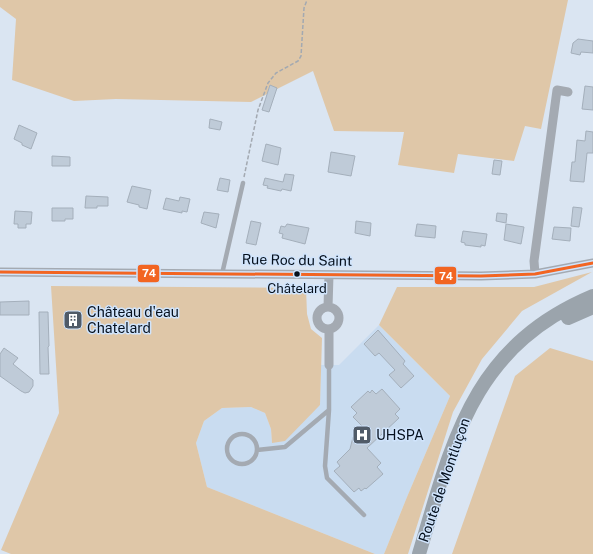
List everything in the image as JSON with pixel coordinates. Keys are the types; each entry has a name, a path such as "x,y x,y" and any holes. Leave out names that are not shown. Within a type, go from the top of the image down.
{"main road":[{"name":"Route de Montluçon","path":"419,554 456,436 466,413 488,377 502,359 536,327 559,312 593,296"},
{"name":"Route de Montluçon","path":"426,554 461,443 476,410 494,381 514,357 542,334 559,323 593,307"}],"street":[{"path":"535,274 534,261 557,90 568,92"},
{"name":"Rue Roc du Saint","path":"0,272 482,276 535,274 593,263"},
{"path":"328,307 329,275"},
{"path":"324,307 328,307 338,312 339,320 336,327 329,330 319,326 316,319 318,312 324,307"},
{"path":"329,330 329,365"}],"lane":[{"path":"222,274 243,183"},
{"path":"329,365 329,410 326,466 327,478 364,515"},
{"path":"257,450 285,447 329,410"},
{"path":"242,434 251,437 257,450 253,458 245,463 236,462 232,459 228,450 230,441 233,437 242,434"}],"path":[{"path":"243,183 258,110 268,82 276,73 298,61 302,56 304,8 307,0"}],"shaded area":[{"path":"0,0 568,0 541,129 525,126 514,161 458,154 454,173 398,165 404,132 334,131 313,71 251,102 116,99 74,101 12,80 16,19 0,7"},
{"path":"592,272 522,311 482,359 453,412 408,554 384,554 450,396 379,325 397,287 534,287"},
{"path":"51,286 306,288 307,314 311,329 322,338 320,405 285,441 272,443 271,429 265,413 251,407 222,408 204,421 196,443 207,487 375,554 11,554 1,550 59,413"},
{"name":"UHSPA","path":"379,325 450,396 384,554 375,554 207,487 196,443 204,421 222,408 251,407 265,413 271,429 272,443 320,405 321,365 339,365"},
{"path":"550,348 593,361 593,554 452,554 515,376"}],"building":[{"path":"578,39 593,41 593,53 581,52 580,55 571,53 573,43"},
{"path":"270,85 277,88 269,112 262,110"},
{"path":"585,86 593,87 593,110 582,109"},
{"path":"210,119 222,122 220,130 209,128"},
{"path":"19,125 37,133 31,149 14,139"},
{"path":"586,131 593,132 593,153 587,153 584,182 570,181 572,162 575,162 577,140 585,141"},
{"path":"266,144 281,148 278,165 262,161"},
{"path":"331,152 355,156 351,176 328,172"},
{"path":"52,156 70,157 70,166 52,166"},
{"path":"494,160 502,161 500,175 492,174"},
{"path":"285,174 294,175 291,191 282,189 281,191 267,188 268,186 263,185 265,178 283,182"},
{"path":"220,178 230,180 228,192 217,190"},
{"path":"132,186 151,190 147,209 127,202"},
{"path":"86,196 108,197 108,206 85,208"},
{"path":"180,197 190,199 187,212 182,211 182,213 163,209 166,198 179,201"},
{"path":"573,207 582,208 579,227 571,226"},
{"path":"52,208 73,208 73,219 65,219 65,221 52,221"},
{"path":"15,211 32,212 31,224 26,224 26,228 18,228 18,224 14,224"},
{"path":"204,212 219,214 216,228 201,223"},
{"path":"497,213 507,214 506,223 496,221"},
{"path":"251,221 261,223 256,245 246,243"},
{"path":"356,221 371,223 370,236 355,233"},
{"path":"287,224 309,228 305,244 282,238 283,234 279,233 281,226 285,227"},
{"path":"417,224 436,226 435,238 415,236"},
{"path":"506,224 524,227 521,244 504,240"},
{"path":"554,227 571,228 570,241 552,239"},
{"path":"463,231 487,234 485,246 465,245 465,243 461,242"},
{"path":"29,301 29,315 0,315 0,302"},
{"path":"39,312 48,312 49,374 40,374"},
{"path":"378,330 405,361 403,364 414,376 401,388 389,375 395,370 379,353 375,356 364,344"},
{"path":"4,348 18,358 13,364 33,380 33,386 29,392 25,393 21,391 0,376 0,354"},
{"path":"382,389 400,409 395,414 399,418 367,448 381,463 377,467 383,474 366,489 365,488 361,491 359,488 354,492 334,471 340,466 337,462 350,449 353,437 371,435 353,417 357,413 351,407 368,391 370,393 372,390 376,394"}],"transit line":[{"name":"74","path":"0,272 481,276 535,274 593,263"}],"place":[{"name":"Châtelard","path":"297,274"},
{"name":"Château d'eau Chatelard","path":"73,320"},
{"name":"UHSPA","path":"362,435"}]}
